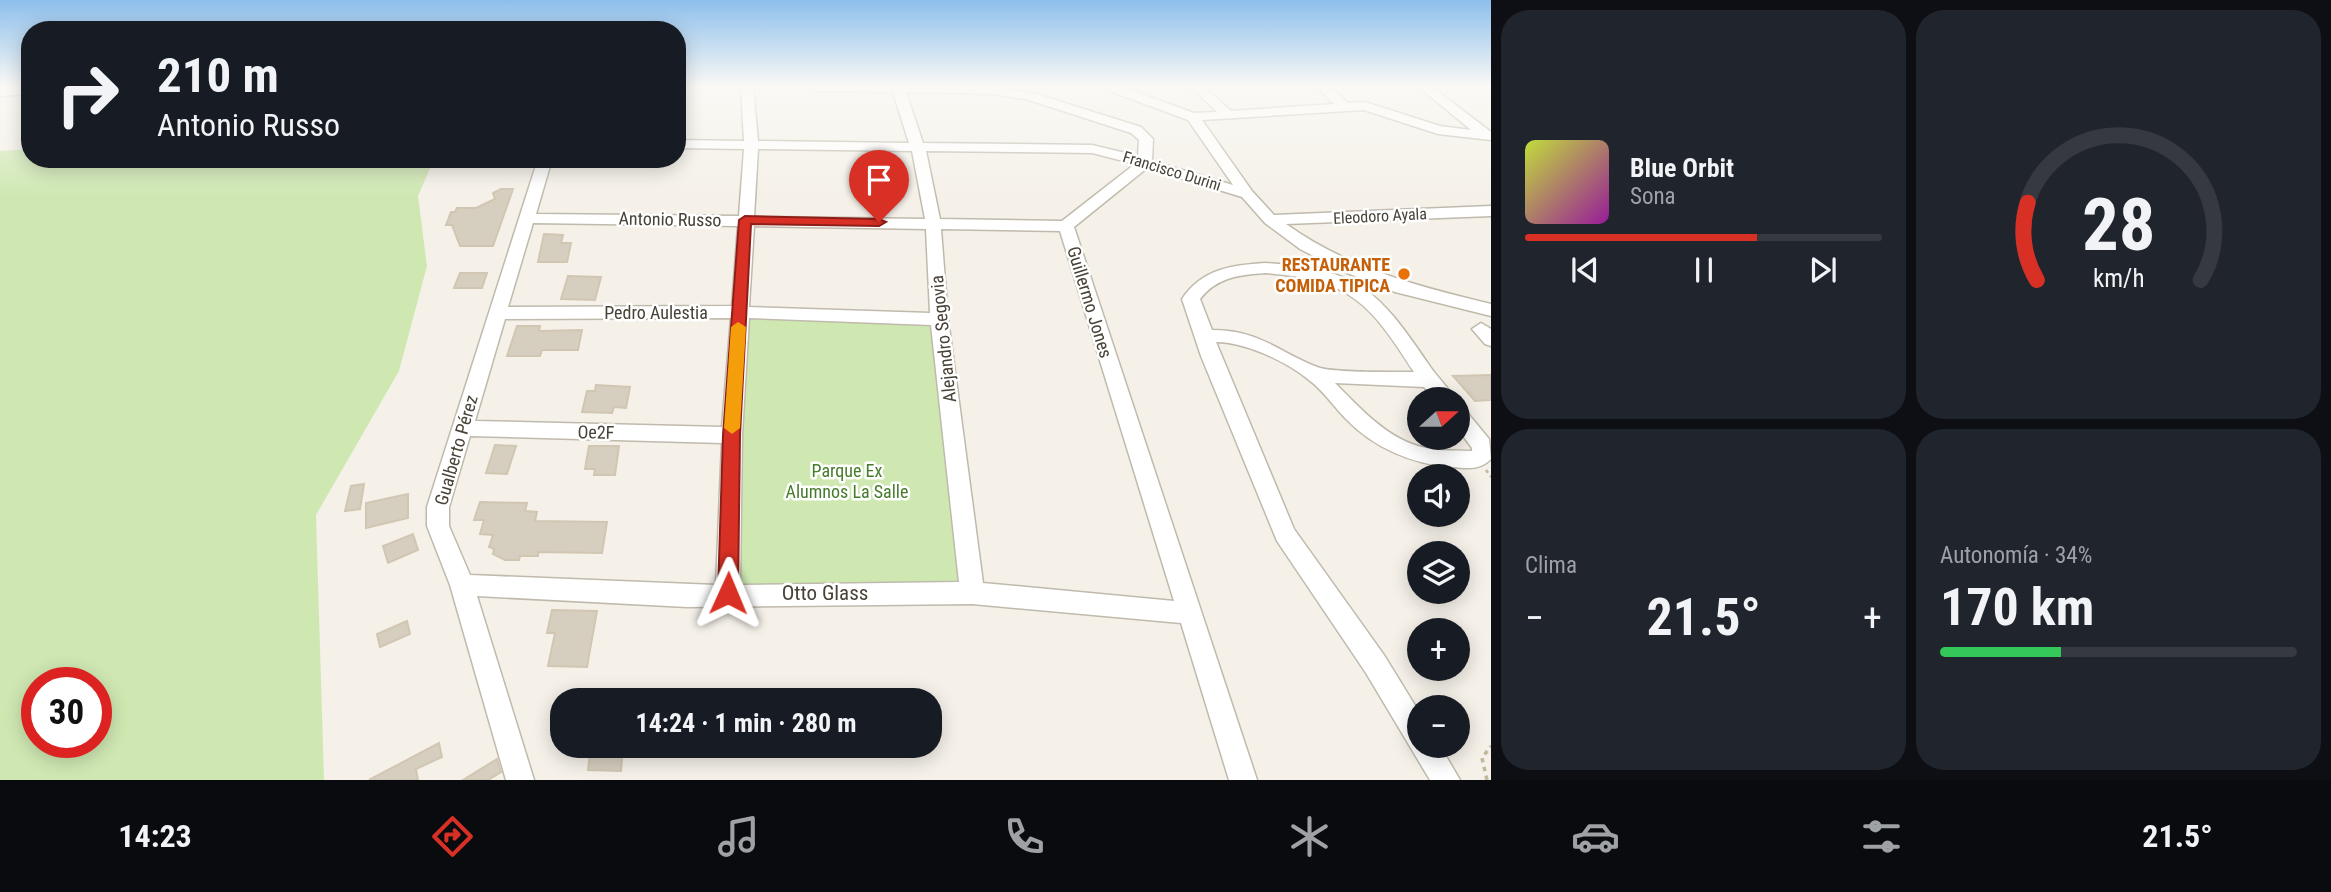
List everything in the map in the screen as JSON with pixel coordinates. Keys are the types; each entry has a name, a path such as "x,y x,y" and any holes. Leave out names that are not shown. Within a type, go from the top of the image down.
{"street":[{"path":"728,593 732,435 751,146 749,123"},
{"name":"Alejandro Segovia","path":"910,123 918,148 933,223 939,319 972,593"},
{"path":"1114,123 1142,134 1146,139 1145,163"},
{"path":"1197,123 1247,194 1270,220 1306,246 1376,278 1425,295 1491,310"},
{"path":"1419,123 1438,130 1489,136"},
{"path":"1473,123 1489,136"},
{"name":"Francisco Durini","path":"686,144 1092,149 1247,194"},
{"name":"Guillermo Jones","path":"1145,163 1066,226 1243,780"},
{"name":"Gualberto Pérez","path":"520,780 462,585 442,537 438,507 542,168"},
{"name":"Eleodoro Ayala","path":"1270,220 1491,211"},
{"name":"Antonio Russo","path":"526,218 1066,226"},
{"path":"1407,716 1375,664 1285,534 1210,356 1191,299 1196,289 1239,269 1258,267 1332,280 1350,287 1379,308 1435,387"},
{"name":"Pedro Aulestia","path":"499,313 739,312 939,319"},
{"path":"1205,336 1234,336 1266,348 1316,375 1356,417 1404,450 1429,457 1477,460 1484,453 1482,445 1470,430"},
{"path":"1316,375 1429,380"},
{"name":"Oe2F","path":"461,428 732,435"},
{"name":"Otto Glass","path":"462,585 687,596 728,593 972,593 1188,613"},
{"path":"1432,758 1446,780"}],"path":[{"path":"1486,780 1482,758 1491,746"}],"green space":[{"path":"21,150 21,168 430,168 418,196 427,266 399,371 316,515 324,780 0,780 0,151"},
{"name":"Parque Ex Alumnos La Salle","path":"739,312 939,319 972,593 738,587"}],"building":[{"path":"501,189 513,189 493,246 460,246 452,225 446,225 451,212 455,212 457,208 476,208 495,199 493,193"},
{"path":"544,234 563,235 561,243 571,243 567,262 538,262"},
{"path":"460,273 487,273 482,288 454,288"},
{"path":"568,276 601,277 595,300 561,299"},
{"path":"517,326 540,326 539,331 582,330 578,350 542,350 540,356 507,356"},
{"path":"1491,375 1491,400 1475,401 1470,395 1470,387 1463,387 1453,376"},
{"path":"596,385 630,387 626,408 614,407 612,413 582,412 587,391 595,391"},
{"path":"495,445 516,446 507,474 486,473"},
{"path":"589,446 619,446 615,475 594,475 595,469 585,469"},
{"path":"364,484 360,509 345,511 351,486"},
{"path":"408,494 408,518 366,528 366,503"},
{"path":"480,502 527,503 525,511 537,512 535,521 607,522 602,553 538,552 538,556 520,556 519,560 505,560 493,554 494,549 489,547 493,535 480,534 484,520 474,520"},
{"path":"413,534 418,550 388,563 383,546"},
{"path":"552,610 597,611 587,667 548,666 555,633 547,633"},
{"path":"407,621 410,634 380,647 377,634"},
{"path":"439,743 442,757 416,769 418,780 369,780"},
{"path":"590,758 622,758 621,771 588,770"},
{"path":"497,759 501,772 488,780 463,780"}],"slow traffic":[{"path":"732,428 738,327"}],"place":[{"name":"RESTAURANTE COMIDA TIPICA","path":"1404,274"}],"route":[{"path":"728,593 732,435 745,220 879,222"}]}
